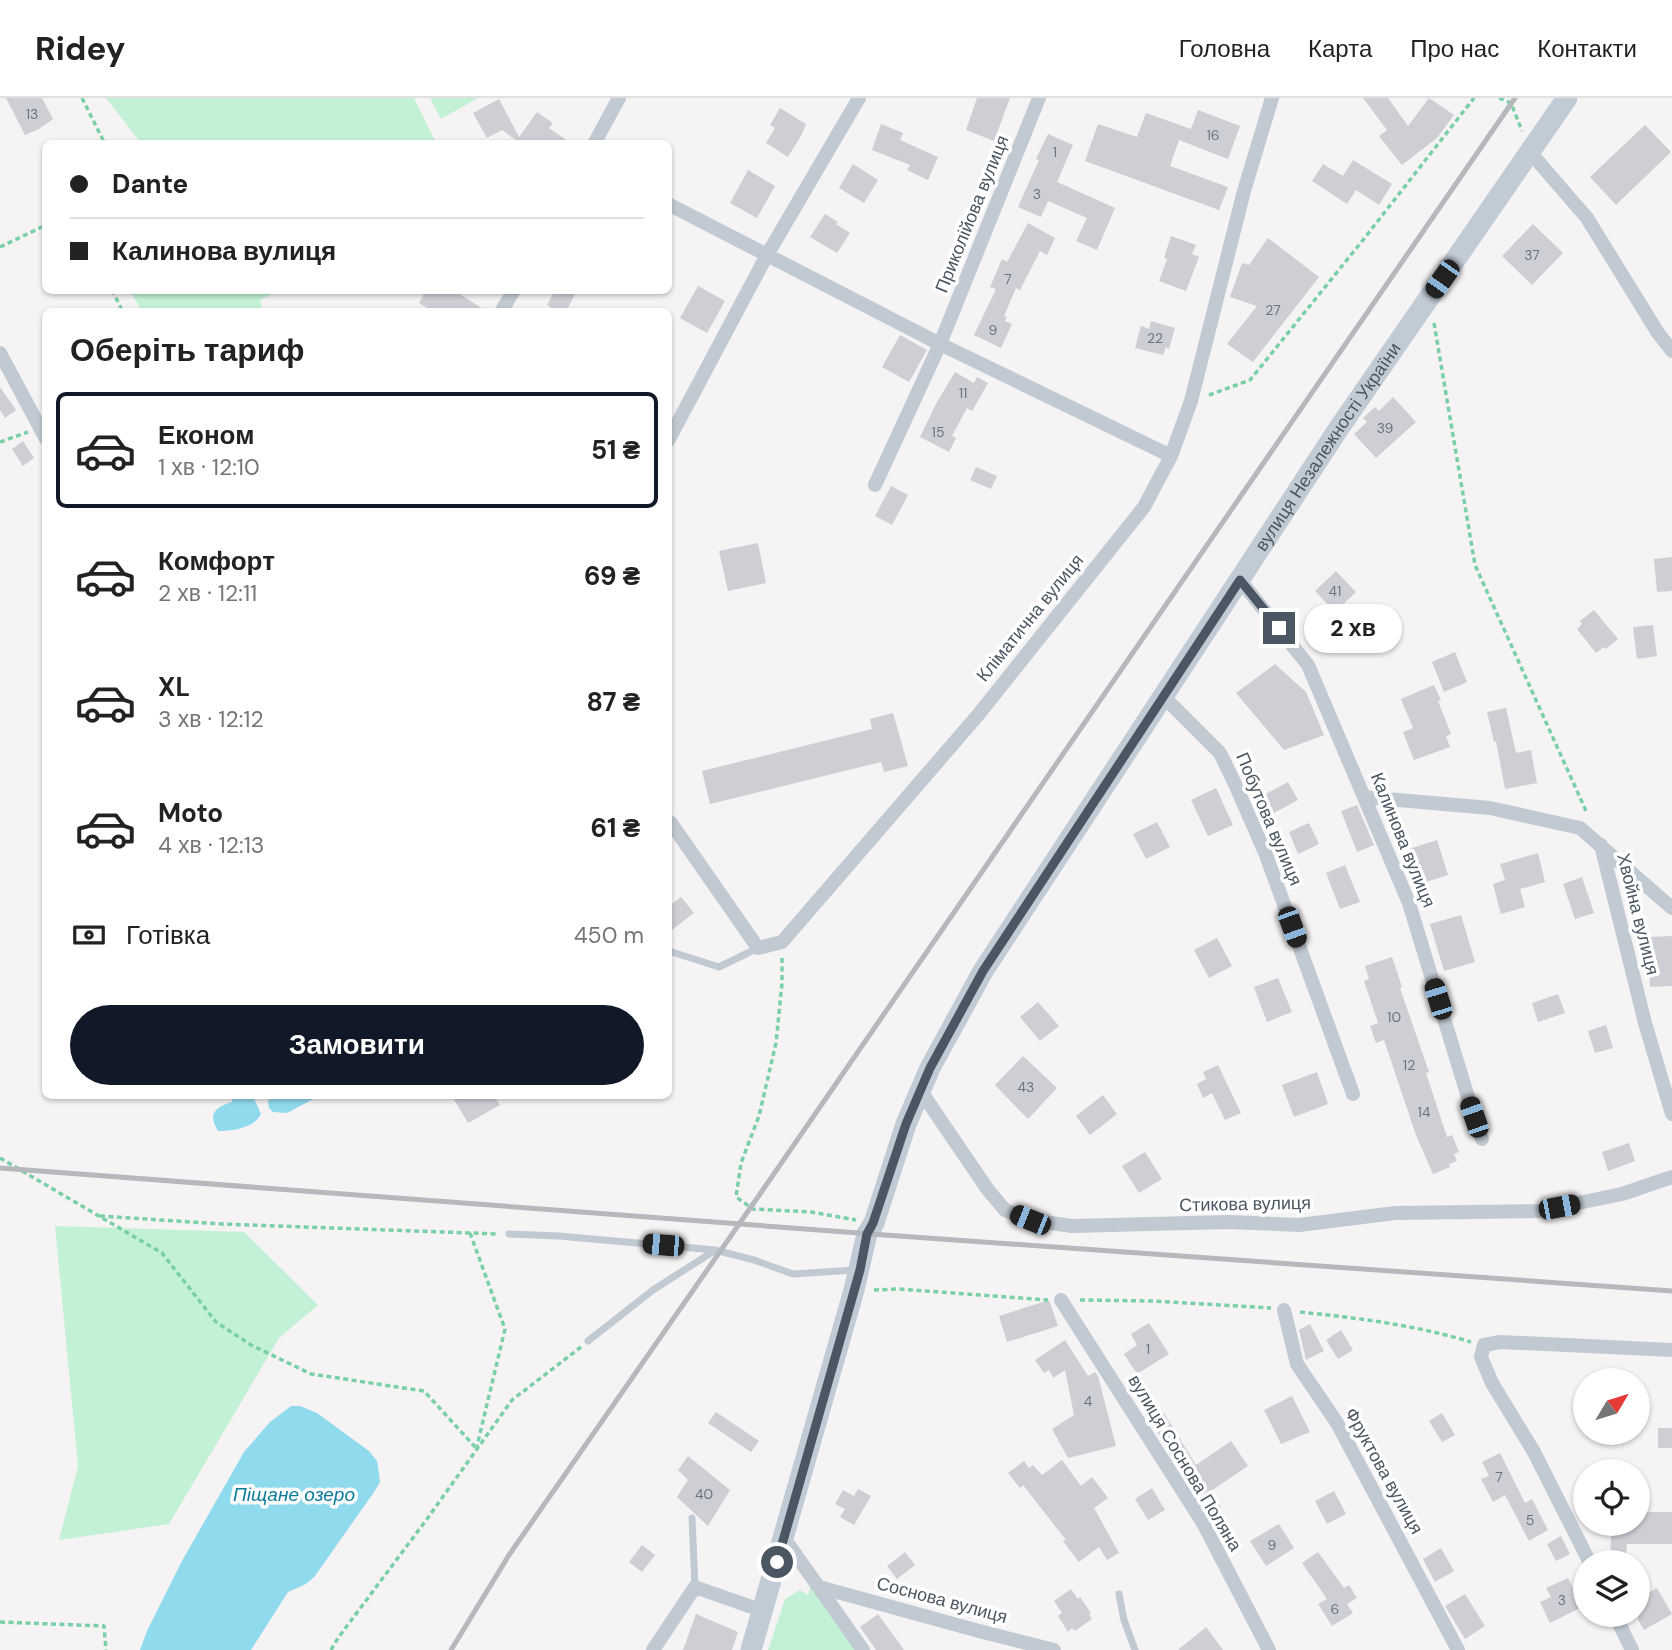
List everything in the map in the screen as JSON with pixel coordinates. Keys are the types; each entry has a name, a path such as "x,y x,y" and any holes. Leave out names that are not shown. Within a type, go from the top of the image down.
{"main road":[{"name":"вулиця Незалежності України","path":"751,1650 857,1280 867,1234 906,1124 930,1068 983,971 1346,417 1567,98"}],"street":[{"path":"596,140 619,98"},
{"path":"672,433 767,255 859,98"},
{"name":"Приколійова вулиця","path":"875,485 940,344 1040,98"},
{"name":"Кліматична вулиця","path":"782,942 978,715 1144,507 1171,456 1191,401 1244,191 1272,98"},
{"path":"1530,152 1587,218 1658,333 1672,351"},
{"path":"672,206 940,344 1171,456"},
{"path":"0,353 42,432"},
{"name":"Калинова вулиця","path":"1240,580 1308,665 1409,903 1482,1139"},
{"name":"Побутова вулиця","path":"1163,696 1220,753 1235,784 1266,855 1353,1094"},
{"path":"1364,797 1490,808 1580,828 1672,908"},
{"path":"672,824 758,948 782,942"},
{"name":"Хвойна вулиця","path":"1601,845 1645,1023 1672,1114"},
{"name":"Стикова вулиця","path":"920,1090 988,1190 1005,1210 1030,1220 1072,1227 1229,1222 1299,1225 1395,1213 1539,1211 1622,1194 1672,1177"},
{"name":"вулиця Соснова Поляна","path":"1061,1300 1203,1523 1269,1650"},
{"name":"Фруктова вулиця","path":"1284,1310 1297,1364 1336,1423 1458,1650"},
{"path":"1583,1550 1534,1452 1492,1383 1481,1357 1484,1345 1500,1342 1672,1350"},
{"path":"784,1538 863,1650"},
{"path":"653,1650 695,1587 763,1611"},
{"name":"Соснова вулиця","path":"819,1587 1054,1650"},
{"path":"1621,1627 1632,1650"}],"lane":[{"path":"672,952 719,967 758,948"},
{"path":"509,1234 715,1250 793,1274 857,1280"},
{"path":"588,1341 653,1290 715,1250"},
{"path":"692,1518 695,1587"},
{"path":"1119,1594 1124,1620 1135,1650"}],"path":[{"path":"82,98 103,140"},
{"path":"1191,401 1250,380 1474,98"},
{"path":"1499,98 1511,103 1530,152"},
{"path":"0,247 42,227"},
{"path":"1433,321 1475,565 1601,845"},
{"path":"0,442 42,434"},
{"path":"782,942 782,983 776,1043 759,1116 741,1163 736,1198 753,1209 811,1212 873,1223"},
{"path":"0,1158 162,1253 216,1322 251,1345 311,1374 424,1391 476,1448"},
{"path":"98,1216 222,1224 509,1234"},
{"path":"470,1233 505,1329 476,1448"},
{"path":"857,1280 898,1289 1061,1300 1249,1306 1377,1321 1484,1345"},
{"path":"331,1650 512,1401 588,1341"},
{"path":"0,1622 104,1626 106,1650"}],"green space":[{"path":"106,98 414,98 435,140 139,140"},
{"path":"430,98 478,98 441,119"},
{"path":"132,294 272,294 260,300 262,308 140,308"},
{"path":"55,1226 244,1232 318,1305 279,1338 169,1524 59,1540 78,1466"},
{"path":"812,1578 863,1650 768,1650 785,1599 800,1590 808,1595"}],"water":[{"path":"232,1099 254,1099 261,1114 248,1126 218,1131 213,1115 222,1106 232,1102"},
{"path":"313,1099 287,1113 273,1112 268,1101"},
{"name":"Піщане озеро","path":"291,1406 300,1406 317,1413 369,1451 377,1461 380,1482 374,1492 315,1576 306,1584 288,1592 251,1650 140,1650 182,1561 244,1452 270,1422"}],"building":[{"path":"6,98 42,98 53,119 25,135"},
{"path":"977,98 1010,98 994,141 966,130"},
{"path":"1363,98 1388,98 1408,126 1429,98 1454,115 1437,138 1402,165 1379,136 1387,130"},
{"path":"499,99 519,137 537,112 553,123 549,128 566,140 516,140 502,130 487,138 473,113"},
{"path":"780,108 806,124 788,157 766,143 775,128 770,125"},
{"path":"1198,110 1240,126 1228,159 1179,140 1170,166 1228,187 1219,210 1085,161 1098,124 1137,137 1146,113 1191,129"},
{"path":"881,124 903,133 900,140 938,157 928,180 907,170 910,165 872,150"},
{"path":"1645,125 1671,152 1616,205 1590,177"},
{"path":"1048,134 1073,145 1057,182 1115,208 1097,250 1076,241 1087,218 1048,201 1041,217 1018,207"},
{"path":"1353,160 1392,184 1379,205 1356,190 1347,204 1312,181 1323,164 1343,176"},
{"path":"853,164 878,180 864,203 839,188"},
{"path":"748,170 775,186 757,218 730,203"},
{"path":"825,214 850,233 837,253 810,237"},
{"path":"1028,223 1055,238 1047,255 1040,251 1020,290 1016,288 1004,316 1007,317 1005,321 1012,324 1001,348 974,335 996,289 990,287 1002,259 1007,262"},
{"path":"1533,224 1563,253 1532,285 1502,256"},
{"path":"1171,236 1196,245 1192,254 1199,257 1186,291 1159,281"},
{"path":"1268,238 1319,277 1253,362 1227,344 1257,306 1230,297 1242,263 1249,265"},
{"path":"698,286 725,301 707,333 680,318"},
{"path":"424,294 459,294 482,308 427,308 419,303"},
{"path":"553,294 575,294 568,308 552,308 547,305"},
{"path":"1151,321 1175,328 1169,349 1166,347 1163,355 1135,348 1141,326 1149,329"},
{"path":"900,335 927,350 909,382 882,367"},
{"path":"955,372 974,383 977,377 988,383 972,411 967,408 952,436 956,438 949,452 920,437"},
{"path":"0,387 16,410 5,418 0,410"},
{"path":"1393,397 1416,422 1376,458 1354,434 1367,422 1363,418 1375,407 1379,411"},
{"path":"23,441 34,458 23,466 12,449"},
{"path":"976,467 997,476 991,489 970,480"},
{"path":"891,486 908,495 892,525 875,516"},
{"path":"758,543 766,583 728,591 719,551"},
{"path":"1672,557 1672,591 1657,592 1654,559"},
{"path":"1336,571 1356,592 1335,612 1315,591"},
{"path":"1594,610 1618,639 1596,653 1577,629 1582,624 1580,621"},
{"path":"1653,625 1657,656 1637,659 1633,627"},
{"path":"1455,652 1467,682 1444,692 1432,662"},
{"path":"1275,664 1306,692 1324,735 1284,750 1236,693"},
{"path":"1434,685 1451,734 1446,736 1450,747 1414,760 1403,732 1413,728 1401,699"},
{"path":"1506,708 1516,753 1531,750 1537,783 1505,789 1496,741 1494,742 1487,712"},
{"path":"893,713 908,766 884,772 881,762 710,804 702,771 872,729 870,719"},
{"path":"1288,782 1298,800 1272,814 1262,796"},
{"path":"1216,788 1233,825 1208,836 1191,800"},
{"path":"1357,805 1374,845 1357,852 1341,811"},
{"path":"1157,822 1170,847 1146,859 1133,834"},
{"path":"1309,823 1319,844 1298,854 1289,832"},
{"path":"1437,840 1448,875 1420,884 1409,849"},
{"path":"1538,853 1545,882 1520,889 1525,907 1501,914 1493,884 1505,880 1500,864"},
{"path":"1345,865 1360,902 1340,909 1326,873"},
{"path":"1582,877 1594,913 1575,919 1563,884"},
{"path":"681,897 694,913 672,930 672,904"},
{"path":"1461,915 1475,962 1444,971 1430,924"},
{"path":"1672,936 1672,986 1650,987 1648,937"},
{"path":"1217,938 1232,966 1209,978 1194,950"},
{"path":"1392,957 1447,1137 1452,1135 1459,1152 1454,1154 1457,1161 1449,1164 1450,1167 1433,1174 1416,1135 1384,1040 1376,1043 1370,1026 1378,1023 1364,981 1369,979 1365,966"},
{"path":"1278,978 1292,1012 1267,1022 1254,987"},
{"path":"1558,994 1565,1013 1538,1022 1532,1003"},
{"path":"1038,1002 1059,1026 1040,1041 1020,1017"},
{"path":"1606,1025 1613,1048 1595,1053 1588,1031"},
{"path":"1023,1056 1057,1088 1028,1119 995,1085"},
{"path":"1218,1065 1241,1113 1225,1120 1212,1093 1203,1098 1197,1084 1206,1079 1203,1072"},
{"path":"1317,1072 1328,1104 1294,1117 1282,1085"},
{"path":"1103,1095 1117,1114 1090,1135 1076,1116"},
{"path":"454,1099 496,1099 500,1105 468,1123"},
{"path":"1629,1143 1635,1161 1608,1171 1602,1152"},
{"path":"1145,1152 1162,1179 1139,1193 1122,1166"},
{"path":"1049,1300 1058,1326 1007,1342 999,1316"},
{"path":"1149,1323 1169,1354 1137,1374 1124,1354 1137,1345 1131,1334"},
{"path":"1310,1324 1324,1351 1306,1360 1299,1330"},
{"path":"1341,1330 1353,1350 1338,1359 1326,1340"},
{"path":"1065,1340 1088,1376 1095,1372 1098,1376 1116,1446 1068,1458 1052,1429 1074,1415 1065,1370 1053,1378 1049,1370 1044,1373 1035,1360"},
{"path":"1292,1396 1310,1432 1281,1444 1264,1410"},
{"path":"716,1412 759,1441 751,1452 708,1423"},
{"path":"1164,1413 1196,1465 1231,1441 1248,1466 1211,1491 1221,1507 1209,1514 1150,1421"},
{"path":"1442,1413 1455,1435 1442,1442 1429,1421"},
{"path":"1658,1428 1672,1428 1672,1448 1658,1448"},
{"path":"1500,1453 1525,1503 1532,1499 1548,1530 1529,1541 1505,1495 1493,1502 1481,1479 1489,1476 1482,1462"},
{"path":"688,1456 730,1490 708,1526 677,1497 688,1480 678,1470"},
{"path":"1062,1460 1081,1486 1092,1477 1108,1498 1094,1508 1119,1553 1107,1560 1099,1547 1079,1562 1063,1541 1066,1540 1023,1485 1020,1488 1008,1473 1024,1461 1029,1468 1033,1465 1042,1475"},
{"path":"1152,1488 1165,1510 1148,1520 1135,1499"},
{"path":"858,1489 871,1496 854,1525 840,1517 845,1509 835,1504 843,1490 854,1496"},
{"path":"1334,1491 1346,1514 1327,1524 1315,1501"},
{"path":"1650,1512 1672,1512 1672,1544 1627,1544 1627,1550 1610,1550 1611,1536 1650,1536"},
{"path":"1279,1524 1294,1548 1266,1566 1250,1541"},
{"path":"1561,1536 1570,1554 1556,1561 1547,1544"},
{"path":"642,1545 655,1555 642,1572 629,1562"},
{"path":"1441,1548 1454,1571 1435,1582 1423,1559"},
{"path":"905,1552 915,1565 897,1579 887,1566"},
{"path":"1318,1552 1344,1588 1349,1585 1357,1598 1347,1604 1353,1613 1332,1626 1318,1604 1327,1599 1302,1563"},
{"path":"1568,1578 1573,1588 1573,1612 1550,1623 1540,1602 1551,1597 1546,1588"},
{"path":"1657,1588 1672,1614 1650,1627 1650,1592"},
{"path":"1071,1589 1078,1599 1080,1597 1092,1619 1075,1631 1072,1628 1068,1632 1058,1616 1062,1613 1054,1601"},
{"path":"1465,1594 1485,1626 1465,1639 1445,1606"},
{"path":"696,1614 738,1632 732,1650 683,1650"},
{"path":"878,1614 904,1650 876,1650 860,1627"},
{"path":"1206,1627 1223,1650 1178,1650"}],"railway":[{"path":"451,1650 509,1555 1515,98"},
{"path":"0,1168 1672,1291"}],"route":[{"path":"777,1562 860,1270 867,1234 906,1124 930,1068 983,971 1240,580 1279,628"}]}
